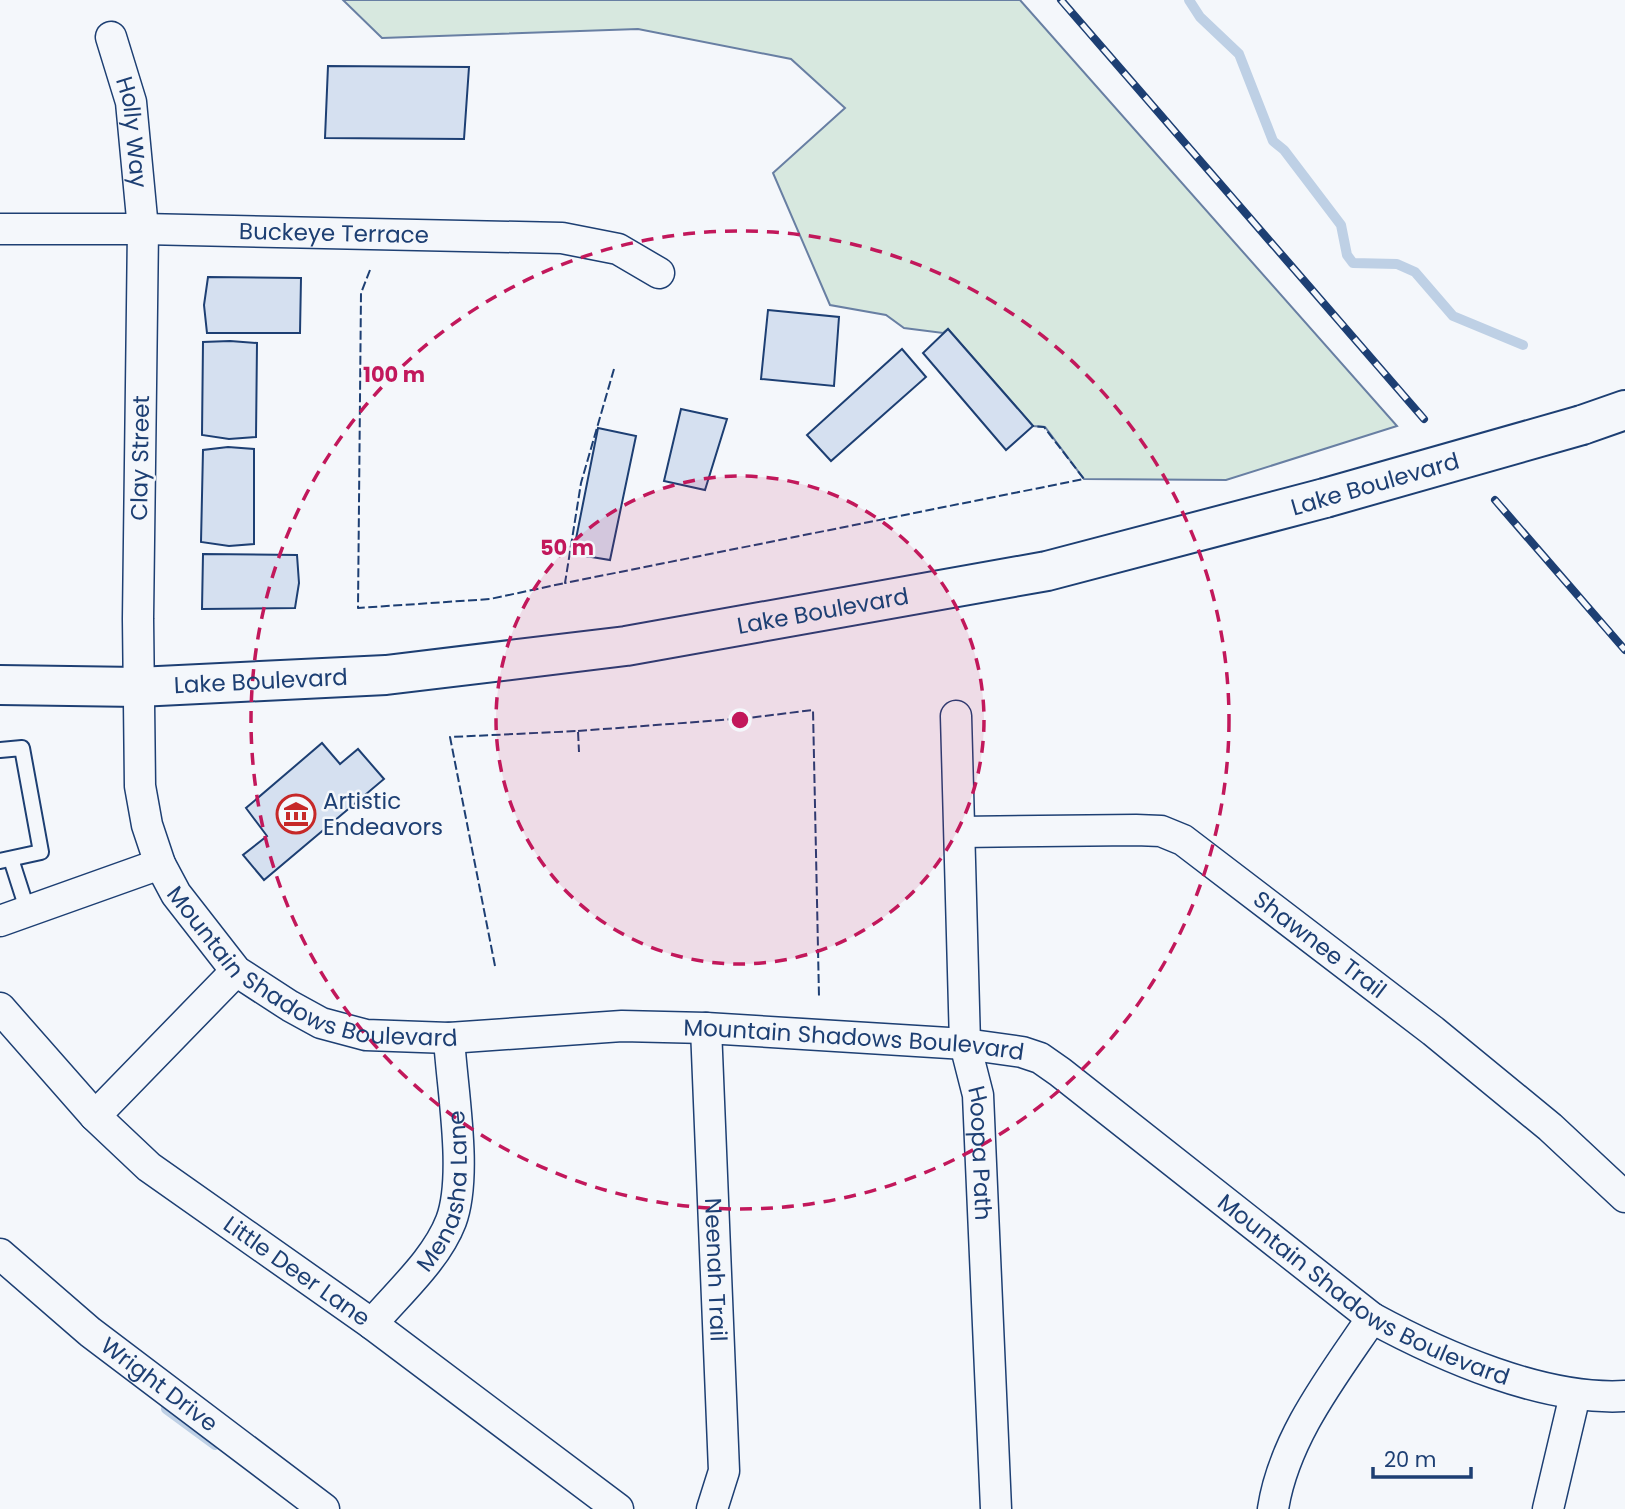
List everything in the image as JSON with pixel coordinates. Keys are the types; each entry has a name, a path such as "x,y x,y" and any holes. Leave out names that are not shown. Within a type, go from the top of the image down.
{"main road":[{"name":"Lake Boulevard","path":"0,685 138,687 386,675 626,646 1047,571 1325,498 1582,425 1625,410"}],"street":[{"name":"Holly Way","path":"111,37 131,102 143,229"},
{"name":"Buckeye Terrace","path":"0,229 562,237 618,250 659,273"},
{"name":"Clay Street","path":"138,687 143,229"},
{"name":"Mountain Shadows Boulevard","path":"138,687 140,786 147,825 160,864 176,894 236,971 290,1006 343,1031 449,1038 622,1026 706,1028 965,1044 1022,1052 1050,1065 1372,1318 1416,1342 1471,1365 1575,1395 1625,1396"},
{"name":"Hoopa Path","path":"956,716 965,1044 978,1095 996,1509"},
{"name":"Shawnee Trail","path":"960,832 1136,830 1161,831 1183,840 1433,1031 1577,1151 1625,1197"},
{"path":"14,917 160,864"},
{"path":"95,1116 236,971"},
{"name":"Little Deer Lane","path":"0,1008 95,1116 149,1167 372,1325 618,1509"},
{"name":"Neenah Trail","path":"706,1028 724,1471 712,1509"},
{"name":"Menasha Lane","path":"372,1325 431,1255 451,1221 459,1179 449,1038"},
{"name":"Wright Drive","path":"0,1254 90,1332 324,1509"},
{"path":"1273,1509 1276,1486 1317,1399 1372,1318"},
{"path":"1548,1509 1575,1395"}],"lane":[{"path":"0,750 22,748 41,852 6,860 14,917"}],"shaded area":[{"path":"343,0 1020,0 1397,426 1226,480 1084,479 1045,427 1033,426 948,329 943,333 904,328 886,315 830,305 773,173 845,108 791,59 638,29 382,38"}],"building":[{"path":"328,66 469,67 464,139 325,138"},
{"path":"208,277 301,278 300,333 207,333 204,305"},
{"path":"768,310 839,317 834,386 761,379"},
{"path":"948,329 1033,426 1006,450 923,353"},
{"path":"203,342 257,343 256,437 229,439 202,435"},
{"path":"902,349 926,377 831,461 807,435"},
{"path":"681,409 727,419 705,490 664,481"},
{"path":"598,428 636,436 610,560 573,554"},
{"path":"228,447 254,449 254,544 229,546 201,542 203,450"},
{"path":"203,554 297,555 299,583 295,608 202,609"},
{"name":"Artistic Endeavors","path":"322,743 340,764 358,749 384,779 264,880 243,855 267,836 246,808"}],"waterway":[{"path":"1189,0 1200,17 1239,54 1273,141 1284,150 1341,225 1347,255 1353,263 1397,264 1415,272 1453,316 1523,345"},
{"path":"166,1409 215,1445"}],"railway":[{"path":"1061,0 1424,419"},
{"path":"1495,500 1625,650"}],"fence":[{"path":"370,270 361,293 358,608 490,599 565,583"},
{"path":"614,369 581,483 565,583 1084,479 1044,427 1033,426"},
{"path":"578,731 748,718 813,710 819,997"},
{"path":"495,966 450,737 578,731 579,752"}],"place":[{"name":"Artistic Endeavors","path":"296,814"}]}
